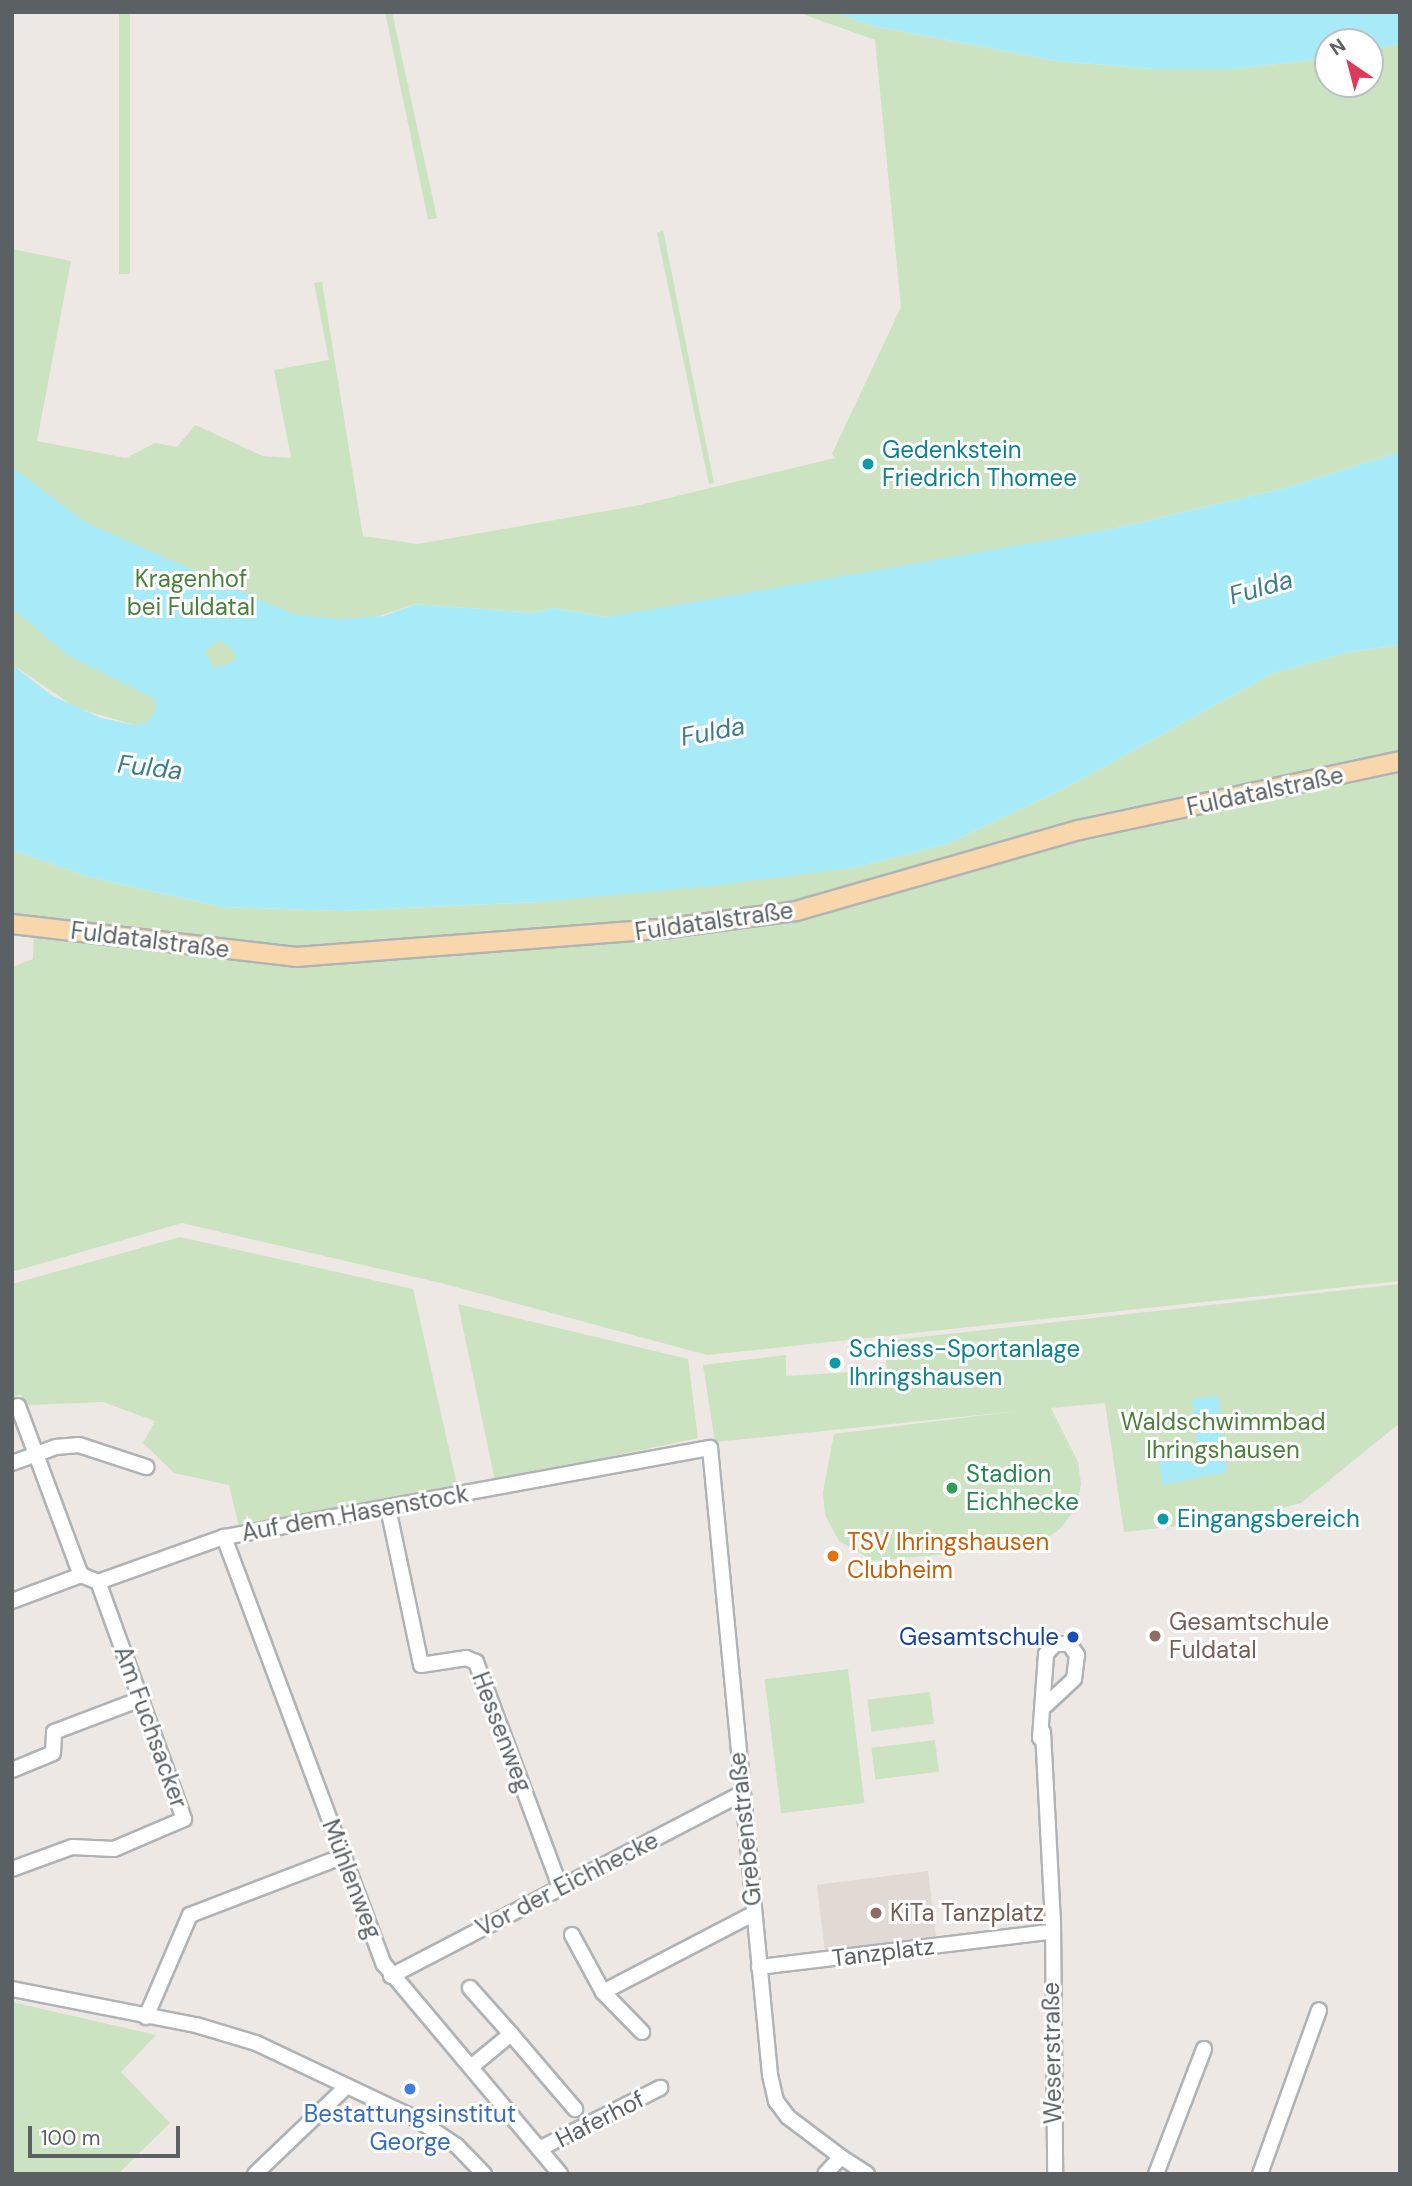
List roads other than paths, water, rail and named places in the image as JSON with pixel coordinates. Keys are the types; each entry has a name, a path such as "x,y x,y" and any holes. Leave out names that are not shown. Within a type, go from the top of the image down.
{"main road":[{"name":"Fuldatalstraße","path":"12,924 296,957 669,928 796,911 1079,830 1400,761"}],"street":[{"path":"18,1406 81,1575"},
{"path":"12,1463 56,1447 96,1447 146,1467"},
{"name":"Auf dem Hasenstock","path":"98,1582 224,1537 709,1448"},
{"name":"Grebenstraße","path":"709,1448 753,1914 776,2101 841,2157 867,2174"},
{"name":"Hessenweg","path":"388,1508 421,1665 466,1658 475,1662 560,1887"},
{"name":"Mühlenweg","path":"224,1537 391,1976 560,2174"},
{"path":"12,1601 81,1575 98,1582"},
{"name":"Am Fuchsacker","path":"12,1869 72,1847 114,1849 181,1823 184,1812 98,1582"},
{"name":"Weserstraße","path":"1046,1705 1074,1679 1078,1664 1073,1646 1055,1644 1046,1654 1040,1812 1049,1932 1055,2174"},
{"path":"12,1770 53,1753 54,1732 141,1699"},
{"name":"Vor der Eichhecke","path":"391,1976 743,1793"},
{"path":"146,2017 190,1916 344,1856"},
{"path":"603,1992 753,1914"},
{"name":"Tanzplatz","path":"759,1967 1049,1932"},
{"path":"572,1935 603,1992 642,2032"},
{"path":"470,1988 575,2109"},
{"path":"12,1989 230,2034 347,2086 437,2132 484,2174"},
{"path":"1260,2174 1319,2010"},
{"path":"471,2067 511,2034"},
{"path":"1156,2174 1204,2049"},
{"path":"255,2174 347,2086"},
{"name":"Haferhof","path":"539,2149 660,2088"},
{"path":"825,2174 841,2157"}],"water":[{"path":"833,12 1400,12 1400,43 1384,47 1384,28 1314,28 1314,60 1234,69 1153,69 1057,61 874,26"},
{"name":"Fulda","path":"1400,452 1400,645 1349,652 1271,674 1069,786 947,844 853,868 712,886 539,902 340,911 222,907 89,877 12,850 12,664 51,695 101,718 135,725 146,723 156,709 155,699 67,655 12,608 12,467 85,522 293,614 340,619 384,616 416,604 533,613 552,608 607,617 1112,529 1285,488","holes":["220,640 234,651 235,661 214,668 204,652"]},
{"path":"1218,1396 1227,1472 1163,1485 1156,1447 1174,1445 1190,1464 1199,1463 1192,1399"}],"place":[{"name":"Gedenkstein Friedrich Thomee","path":"868,464"},
{"name":"Schiess-Sportanlage Ihringshausen","path":"835,1363"},
{"name":"Stadion Eichhecke","path":"952,1488"},
{"name":"Eingangsbereich","path":"1163,1519"},
{"name":"TSV Ihringshausen Clubheim","path":"833,1556"},
{"name":"Gesamtschule Fuldatal","path":"1155,1636"},
{"name":"Gesamtschule","path":"1073,1637"},
{"name":"KiTa Tanzplatz","path":"876,1913"},
{"name":"Bestattungsinstitut George","path":"410,2089"}],"park label":[{"name":"Kragenhof bei Fuldatal","path":"191,593"},
{"name":"Waldschwimmbad Ihringshausen","path":"1223,1436"}]}
